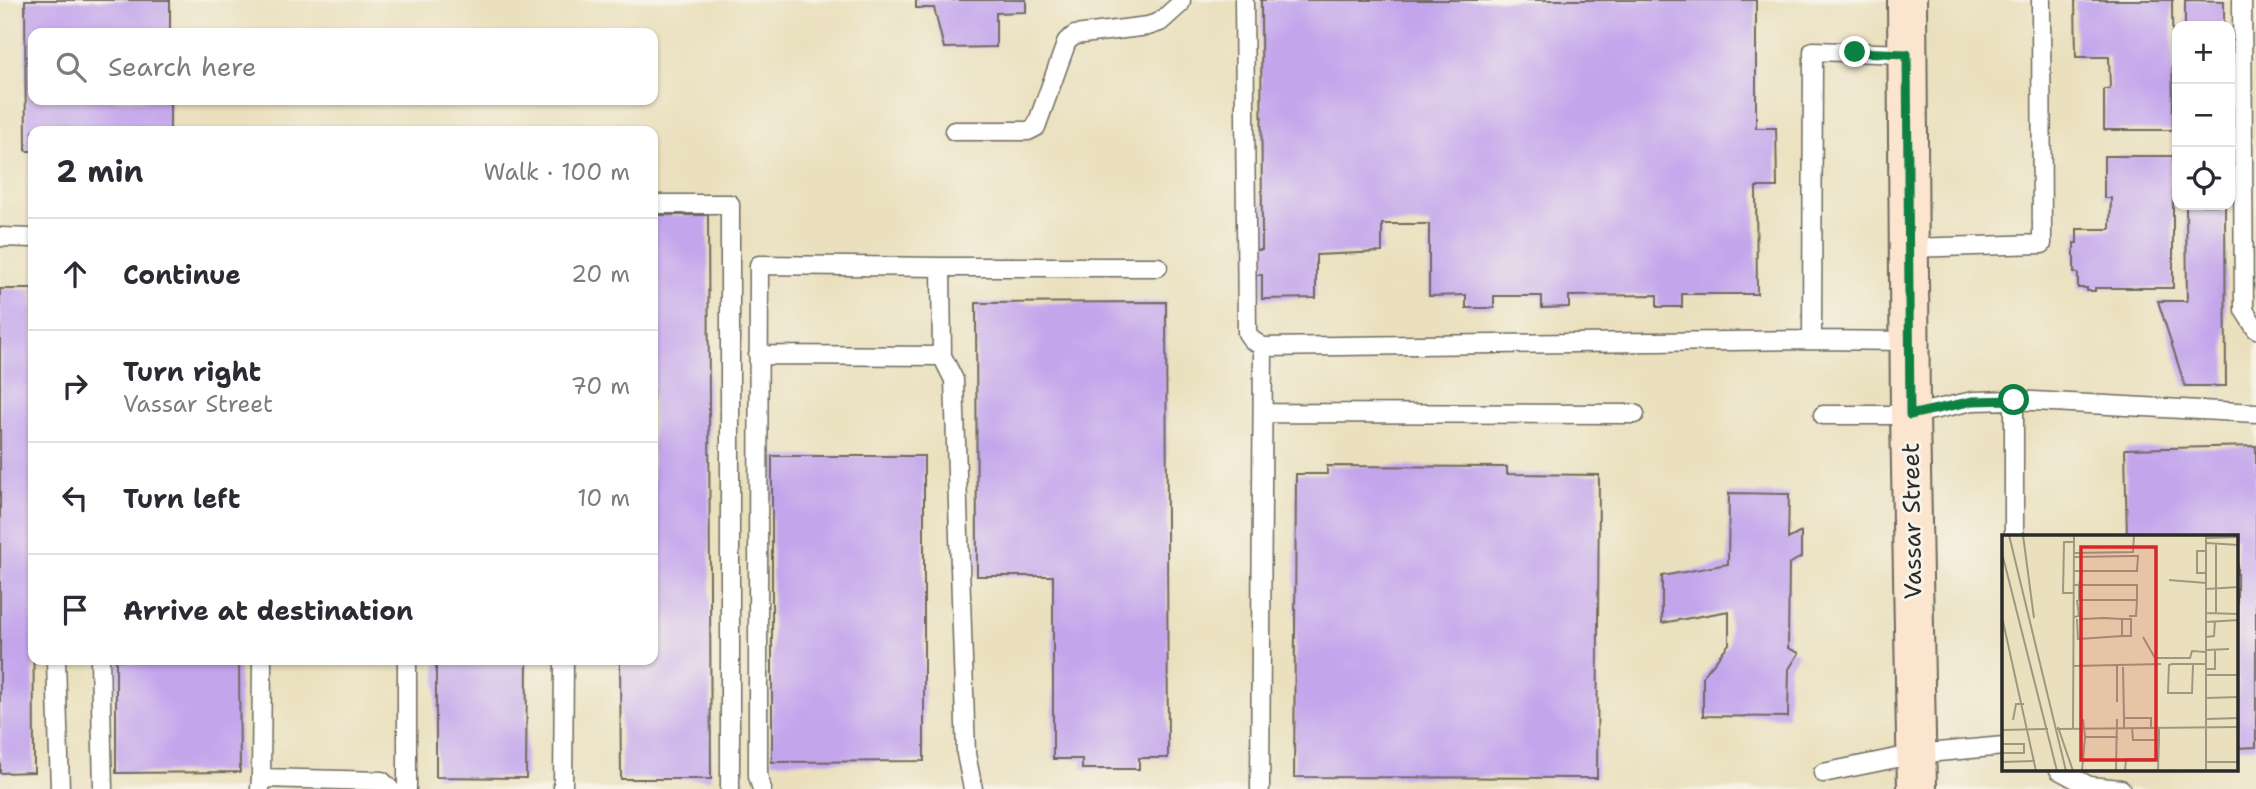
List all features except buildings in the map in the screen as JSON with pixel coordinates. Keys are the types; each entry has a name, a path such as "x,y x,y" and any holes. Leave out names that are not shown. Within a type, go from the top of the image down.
{"street":[{"name":"Vassar Street","path":"1907,0 1916,771"}],"lane":[{"path":"954,131 1028,131 1036,127 1067,41 1075,35 1148,26 1160,22 1181,0"},
{"path":"1244,0 1247,333 1252,340 1264,347 1910,341"},
{"path":"1909,248 2042,244 2041,0"},
{"path":"2242,0 2244,310 2256,329"},
{"path":"1812,340 1813,51 1907,54"},
{"path":"658,204 730,204 730,789"},
{"path":"0,237 28,238"},
{"path":"762,789 758,762 759,265 1158,267"},
{"path":"941,267 942,356 954,380 966,754 973,789"},
{"path":"1260,789 1264,347"},
{"path":"758,355 942,356"},
{"path":"2014,400 2014,535"},
{"path":"1823,415 1910,415 1973,401 2014,400 2256,413"},
{"path":"1263,414 1635,414"},
{"path":"56,665 60,789"},
{"path":"100,665 103,789"},
{"path":"262,665 260,784 382,781 390,789"},
{"path":"407,665 407,789"},
{"path":"563,789 564,665"},
{"path":"1823,773 1916,771 2002,747"},
{"path":"2063,772 2089,786 2121,789"}],"route":[{"path":"1855,52 1907,54 1910,415 1973,401 2014,400"}]}
